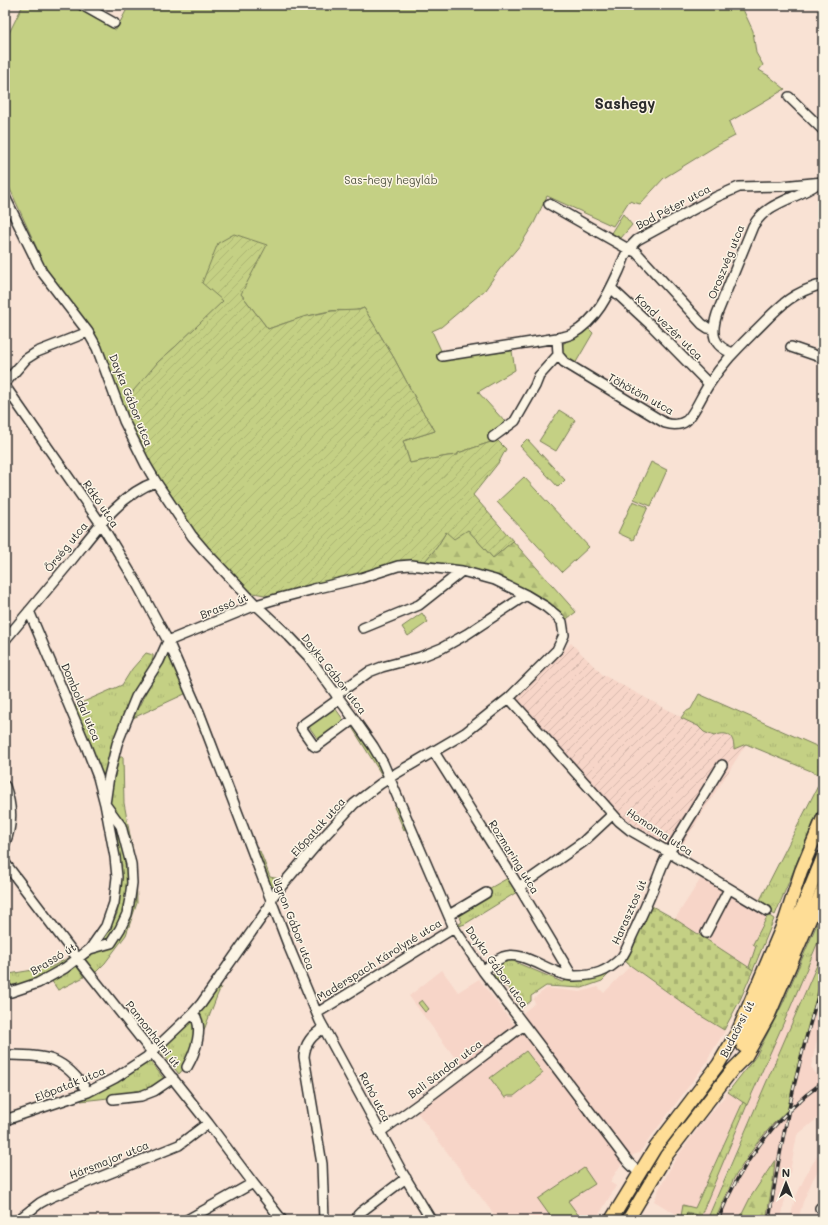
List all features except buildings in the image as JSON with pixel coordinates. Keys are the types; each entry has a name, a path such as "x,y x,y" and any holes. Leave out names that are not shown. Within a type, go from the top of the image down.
{"main road":[{"name":"Budaörsi út","path":"612,1220 639,1173 664,1136 718,1065 728,1049 749,1007 792,901 801,871 823,818"},
{"path":"792,901 823,834"},
{"name":"Budaörsi út","path":"733,1069 738,1055 760,1010 823,857"},
{"name":"Budaörsi út","path":"628,1220 666,1156 733,1069 746,1056 762,1027 823,889"}],"street":[{"path":"82,5 114,23"},
{"path":"789,97 823,130"},
{"name":"Bod Péter utca","path":"442,356 557,338 571,334 586,324 598,312 611,288 628,250 637,240 716,197 739,187 782,186 821,182"},
{"name":"Oroszvég utca","path":"713,329 717,314 748,236 758,218 769,209 821,182"},
{"name":"Dayka Gábor utca","path":"5,197 42,272 88,332 97,348 130,433 156,482 192,536 256,605 299,646 354,719 378,755 454,928 524,1025 628,1162 639,1173"},
{"path":"549,204 628,250 636,252 640,255 702,324 713,329 716,340 721,347 733,352"},
{"name":"Töhötöm utca","path":"558,355 564,362 580,372 665,423 674,425 687,421 722,365 733,352 784,302 793,296 823,284"},
{"name":"Kond vezér utca","path":"611,288 709,384"},
{"path":"5,385 22,363 37,352 88,332"},
{"path":"493,437 515,421 536,386 539,376 558,355 557,338"},
{"path":"791,347 823,358"},
{"name":"Rákó utca","path":"5,385 101,524 136,582 168,641"},
{"name":"Őrség utca","path":"5,640 109,514 132,495 156,482"},
{"name":"Brassó út","path":"7,991 38,983 78,959 90,949 106,926 114,903 117,868 105,804 109,776 120,734 136,697 158,661 168,641 256,605 361,578 398,566 421,565 462,571 495,580 546,607 562,622 564,635 556,650"},
{"path":"363,628 419,605 462,571"},
{"path":"354,719 316,747 301,728 369,672 420,657 442,648 467,634 526,596"},
{"name":"Domboldal utca","path":"29,611 86,746 98,777 105,804"},
{"name":"Ugron Gábor utca","path":"168,641 199,712 296,964 324,1028"},
{"name":"Előpatak utca","path":"5,1120 88,1092 115,1078 147,1057 193,1013 216,983 269,907 273,896 334,824 354,804 389,778 465,733 509,698 556,650"},
{"name":"Homonna utca","path":"509,698 619,821 630,830 767,911"},
{"name":"Rozmaring utca","path":"434,752 519,887 572,976"},
{"name":"Harasztos út","path":"483,970 504,956 513,955 562,974 572,976 586,976 605,971 614,965 622,956 643,914 666,856 722,765"},
{"path":"5,786 9,797 12,815 9,832 5,843"},
{"name":"Brassó út","path":"90,949 111,943 127,914 132,883 131,864 121,826 105,804"},
{"path":"519,887 583,842 613,814"},
{"name":"Pannonhalmi út","path":"5,864 282,1220"},
{"path":"706,933 730,889"},
{"name":"Maderspach Károlyné utca","path":"449,915 486,893"},
{"name":"Maderspach Károlyné utca","path":"317,1013 454,928"},
{"path":"187,1067 192,1058 198,1038 198,1020 193,1013"},
{"name":"Bali Sándor utca","path":"380,1132 524,1025"},
{"path":"324,1028 308,1041 304,1050 304,1057 322,1164 324,1220"},
{"name":"Rahó utca","path":"324,1028 380,1132 431,1220"},
{"path":"5,1055 42,1056 58,1061 73,1072 88,1092"},
{"path":"113,1099 141,1096 173,1078"},
{"name":"Hársmajor utca","path":"18,1220 40,1203 51,1197 179,1145 208,1123"},
{"path":"357,1220 358,1215 361,1212 406,1178"},
{"path":"187,1220 253,1183"}],"shaded area":[{"path":"571,643 603,675 698,726 704,732 729,735 734,744 746,744 676,855 620,814 516,701 516,698"},
{"path":"705,872 768,915 753,944 756,946 749,967 675,919"},
{"path":"823,930 823,951 799,1009 726,1173 707,1220 699,1220 719,1170"},
{"path":"630,966 725,1031 708,1058 709,1059 639,1153 633,1155 620,1166 610,1182 616,1186 596,1220 498,1220 417,1112 520,1033 532,1026 523,1013 535,1003 533,999 547,988 580,992 598,987 604,993"},
{"path":"442,970 458,992 479,979 514,1025 461,1066 409,996"},
{"path":"823,975 823,1013 811,1067 820,1079 823,1078 823,1114 797,1135 781,1220 766,1220 775,1161 750,1198 739,1220 715,1220 735,1178 757,1143 774,1123 788,1110"},
{"path":"728,1092 743,1102 695,1208 681,1217 654,1201 676,1158"},
{"path":"823,1147 823,1163 813,1179 803,1202 798,1220 790,1220 795,1198 808,1171"}],"green space":[{"name":"Sas-hegy hegyláb","path":"23,5 71,5 116,30 129,5 741,5 753,31 756,53 763,65 759,70 785,89 729,122 735,136 664,178 640,204 629,201 613,226 547,196 534,223 521,244 499,270 485,290 441,327 432,331 445,359 512,351 515,370 478,392 505,422 488,434 497,440 458,453 458,455 410,463 403,441 435,431 422,411 394,358 364,308 322,313 268,329 241,294 224,301 158,362 129,405 123,408 106,357 97,339 39,261 39,253 5,178 5,41"},
{"path":"623,214 632,225 621,238 611,233"},
{"path":"234,234 267,245 241,294 268,329 303,317 332,311 359,310 364,308 394,358 422,411 435,431 403,441 410,463 458,455 458,453 497,440 506,449 499,462 473,495 513,541 493,558 468,530 454,539 446,532 437,547 425,561 401,560 276,597 248,592 206,548 162,485 131,430 123,408 129,405 128,397 158,362 223,301 202,283 218,243"},
{"path":"587,327 593,333 575,364 561,353 563,344"},
{"path":"559,410 575,420 556,451 539,441"},
{"path":"527,439 565,480 558,487 520,446"},
{"path":"651,462 667,470 651,506 634,499"},
{"path":"524,477 589,547 562,572 497,502"},
{"path":"633,501 648,507 633,540 618,533"},
{"path":"468,530 493,558 513,541 576,612 564,621 557,610 511,583 468,569 425,561 437,547 446,532"},
{"path":"422,613 428,622 408,636 402,627"},
{"path":"146,653 153,655 153,658 104,784 90,742 74,706 122,685 132,669"},
{"path":"166,653 170,654 187,693 133,718"},
{"path":"699,694 823,749 823,776 746,744 734,749 733,740 728,735 722,734 714,736 704,732 698,726 681,718 685,712 691,709"},
{"path":"333,705 345,722 320,742 307,724"},
{"path":"350,724 353,724 367,743 383,772 383,777"},
{"path":"119,757 123,757 124,803 136,868 137,903 126,935 105,963 94,974 84,961 103,941 117,914 119,903 121,878 110,809 111,794"},
{"path":"823,776 823,800 775,915 758,904"},
{"path":"394,807 397,807 406,827 404,830"},
{"path":"260,851 270,877 280,879 274,889 270,886 257,852"},
{"path":"508,878 517,892 465,924 459,926 462,922 459,915 454,917 483,892"},
{"path":"650,905 675,919 753,970 740,1000 724,1030 701,1016 627,963 625,960 634,944"},
{"path":"823,910 823,930 747,1105 728,1092 756,1056 783,1003"},
{"path":"768,915 774,919 753,970 749,967 756,946 753,944"},
{"path":"823,951 823,975 788,1110 774,1123 757,1143 734,1178 715,1220 707,1220"},
{"path":"70,957 72,960 30,982 13,985 5,983 5,971 9,974 51,967"},
{"path":"509,959 515,959 515,962 562,982 568,980 586,981 609,974 602,981 582,988 546,986 531,996 531,1001 520,1009 518,1006 519,1001 515,998 512,992 510,992 510,989 506,987 505,982 502,981 502,978 500,976 499,984 494,978 496,970"},
{"path":"76,965 84,977 58,990 51,980"},
{"path":"218,986 221,987 204,1030 194,1044 186,1066 179,1074 162,1053 162,1046"},
{"path":"422,1000 429,1009 425,1012 418,1003"},
{"path":"526,1051 543,1073 514,1096 508,1096 505,1098 490,1078"},
{"path":"149,1060 166,1081 136,1095 81,1101 80,1098 124,1076"},
{"path":"743,1102 747,1105 699,1220 695,1220 697,1215 687,1212 685,1220 675,1220 677,1214 681,1216 683,1205 695,1208"},
{"path":"775,1160 766,1220 739,1220 750,1198"},
{"path":"584,1168 595,1184 568,1201 582,1220 553,1220 538,1199"},
{"path":"687,1212 697,1216 695,1220 685,1220"}],"railway":[{"path":"769,1220 791,1099 806,1039 823,981"},
{"path":"718,1220 737,1180 760,1144 789,1110 823,1082"}],"district":[{"name":"Sashegy","path":"625,104"}]}
